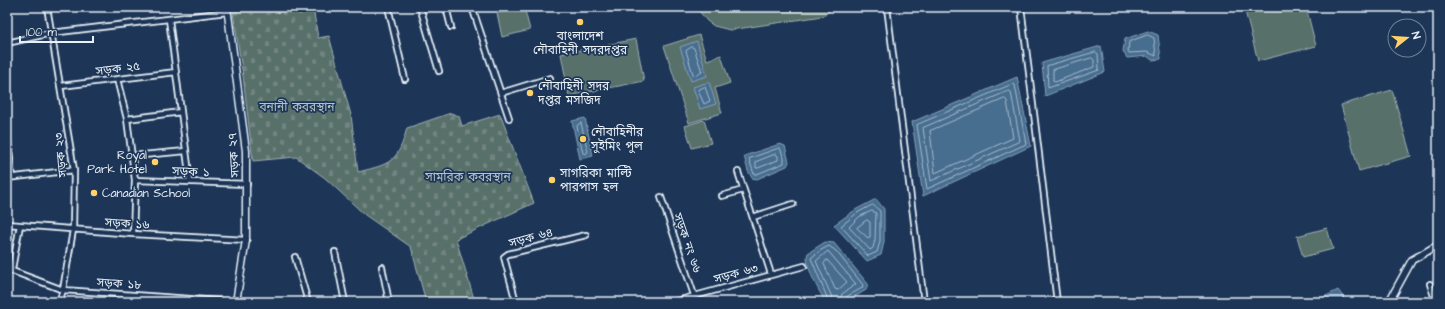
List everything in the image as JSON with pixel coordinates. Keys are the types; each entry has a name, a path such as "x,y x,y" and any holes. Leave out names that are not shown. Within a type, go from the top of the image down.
{"street":[{"name":"সড়ক ২৩","path":"47,7 74,170 73,230 63,290 59,302"},
{"path":"388,7 405,79"},
{"path":"420,7 439,71"},
{"path":"446,7 451,27"},
{"path":"472,7 509,118"},
{"path":"887,7 924,302"},
{"path":"1020,7 1057,302"},
{"path":"7,43 51,33 169,19 227,9"},
{"name":"সড়ক ২৭","path":"227,9 246,151 247,184 246,240 234,302"},
{"path":"169,19 190,182"},
{"name":"সড়ক ২৫","path":"61,86 176,72"},
{"path":"501,93 550,78"},
{"path":"117,80 127,119 135,180 132,234"},
{"path":"127,119 181,112"},
{"path":"7,131 10,177 74,170"},
{"path":"132,156 186,151"},
{"path":"738,172 771,274"},
{"name":"সড়ক ১","path":"135,180 247,184"},
{"path":"722,196 743,190"},
{"name":"সড়ক নং ৬৬","path":"661,197 694,295"},
{"path":"753,217 793,204"},
{"name":"সড়ক ১৬","path":"7,224 132,234 246,240"},
{"path":"10,269 20,225"},
{"name":"সড়ক ৬৪","path":"516,302 504,257 508,254 586,235"},
{"path":"1389,302 1412,260 1438,245"},
{"path":"335,252 345,302"},
{"path":"295,257 308,302"},
{"name":"সড়ক ৬৩","path":"673,302 804,266"},
{"path":"382,267 389,302"},
{"name":"সড়ক ১৮","path":"10,269 63,290 180,300 234,302"},
{"path":"1430,284 1436,302"},
{"path":"117,302 120,295"}],"green space":[{"name":"বনানী কবরস্থান","path":"257,7 313,7 318,38 329,36 351,115 358,172 378,167 392,160 400,148 407,128 451,113 459,116 462,126 500,114 534,203 456,239 475,302 426,302 411,247 365,215 325,178 296,157 253,161 243,76 233,12"},
{"path":"524,7 530,30 502,37 497,13"},
{"path":"696,7 834,7 823,16 730,30 714,26 707,21"},
{"path":"1244,7 1306,7 1316,46 1258,61"},
{"path":"699,35 707,60 721,55 730,83 715,88 722,113 689,123 664,46"},
{"path":"636,39 644,81 569,96 561,54"},
{"path":"1392,90 1411,156 1359,171 1341,105"},
{"path":"704,120 711,143 692,148 685,126"},
{"path":"1327,228 1333,249 1303,257 1297,236"}],"water":[{"path":"1148,31 1158,35 1161,59 1152,60 1147,56 1127,58 1123,51 1125,39"},
{"path":"697,41 707,76 691,81 680,47"},
{"path":"1101,46 1105,72 1045,96 1042,63"},
{"path":"1017,77 1031,146 923,196 912,122"},
{"path":"709,82 716,104 700,109 693,87"},
{"name":"নৌবাহিনীর সুইমিং পুল","path":"585,118 593,156 580,159 572,121"},
{"path":"780,144 785,146 789,162 787,166 757,179 752,178 748,171 744,156"},
{"path":"876,199 884,209 884,242 881,255 867,261 834,225 855,210"},
{"path":"825,242 834,243 868,284 866,290 846,302 826,302 816,286 810,271 807,258 808,253"},
{"path":"1338,290 1347,302 1314,302"}],"place":[{"name":"বাংলাদেশ নৌবাহিনী সদরদপ্তর","path":"580,22"},
{"name":"নৌবাহিনী সদর দপ্তর মসজিদ","path":"530,93"},
{"name":"নৌবাহিনীর সুইমিং পুল","path":"583,139"},
{"name":"Royal Park Hotel","path":"155,162"},
{"name":"সাগরিকা মাল্টি পারপাস হল","path":"552,180"},
{"name":"Canadian School","path":"94,193"}],"park label":[{"name":"সামরিক কবরস্থান","path":"468,177"}]}
